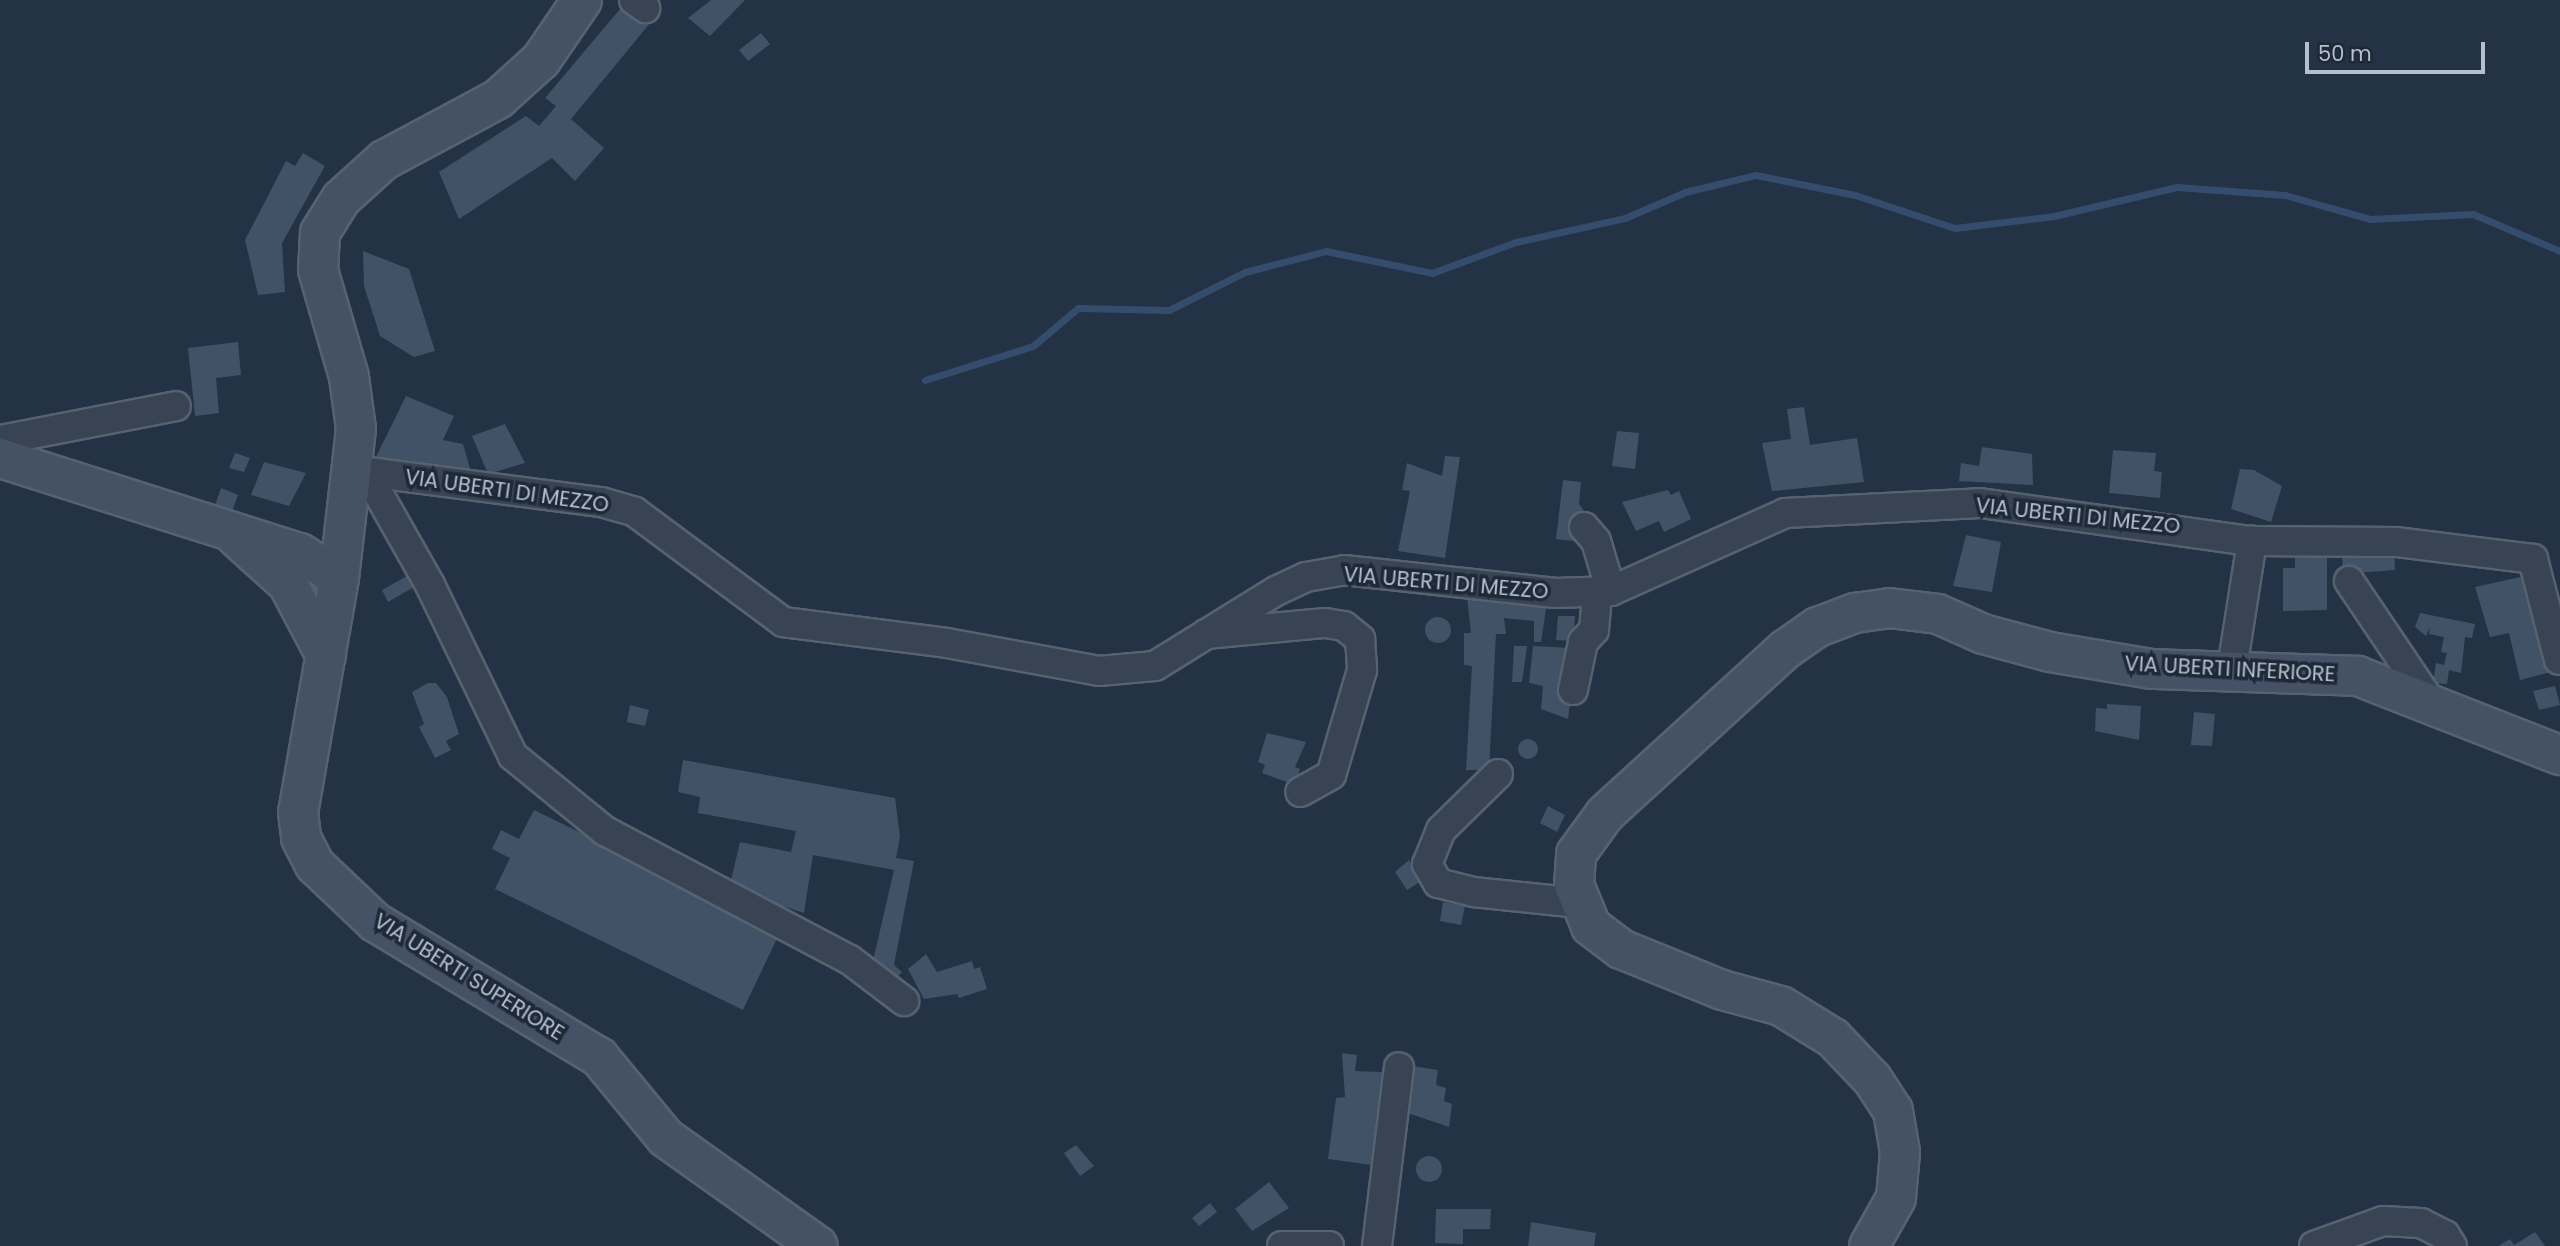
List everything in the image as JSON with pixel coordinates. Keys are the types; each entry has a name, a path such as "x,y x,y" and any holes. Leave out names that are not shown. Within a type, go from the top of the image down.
{"main road":[{"name":"VIA UBERTI SUPERIORE","path":"582,0 541,60 498,99 384,160 341,199 320,233 318,270 349,377 356,429 339,578 298,812 301,838 315,866 375,922 599,1057 666,1138 818,1246"},
{"path":"0,458 300,553 339,578"},
{"path":"228,530 275,541 305,541 347,513"},
{"path":"228,530 288,584 326,656"},
{"path":"288,584 339,578"},
{"name":"VIA UBERTI INFERIORE","path":"1579,904 1576,854 1605,814 1786,649 1818,626 1856,612 1889,608 1938,614 1983,634 2050,652 2152,669 2232,669 2358,676 2430,701 2560,755"},
{"path":"1579,904 1591,926 1621,949 1722,990 1782,1006 1833,1038 1872,1079 1894,1111 1900,1152 1896,1198 1869,1246"}],"street":[{"path":"0,440 176,406"},
{"name":"VIA UBERTI DI MEZZO","path":"353,470 601,502 635,512 783,622 821,631 947,643 1099,671 1155,666 1203,634 1306,578 1344,570 1556,593 1604,591 1751,525 1825,507 1980,503 2252,541 2397,541 2533,559 2559,660"},
{"path":"353,470 378,493 430,585 513,756 605,831 850,960 904,1001"},
{"path":"1573,690 1583,642 1594,630 1604,591 1596,541 1584,527"},
{"path":"2232,669 2252,541"},
{"path":"2349,581 2391,637 2430,701"},
{"path":"1203,634 1216,637 1325,623 1345,626 1360,639 1362,670 1331,775 1300,792"},
{"path":"1499,774 1441,830 1427,864 1438,883 1473,892 1579,904"},
{"path":"1377,1246 1399,1067"},
{"path":"2314,1246 2383,1221 2421,1223 2445,1235 2452,1246"}],"building":[{"path":"711,0 745,0 710,36 688,18"},
{"path":"626,2 651,22 571,119 604,148 575,181 552,158 459,219 439,172 526,116 539,126 556,106 545,98"},
{"path":"761,33 770,44 748,61 739,50"},
{"path":"303,153 325,166 282,243 285,292 258,295 245,240 286,161 295,166"},
{"path":"363,251 409,269 435,351 414,357 380,336 364,286"},
{"path":"238,342 241,375 216,378 219,413 195,416 188,348"},
{"path":"406,396 454,416 443,440 463,444 473,479 373,463"},
{"path":"1804,407 1810,445 1857,438 1864,482 1772,491 1762,443 1791,439 1787,409"},
{"path":"505,424 525,463 488,474 472,436"},
{"path":"1617,431 1639,433 1635,469 1612,466"},
{"path":"1982,447 2032,454 2033,485 1959,481 1961,463 1979,466"},
{"path":"2113,450 2156,453 2154,471 2162,472 2160,498 2109,493"},
{"path":"235,453 250,458 244,472 229,468"},
{"path":"1445,456 1460,457 1445,558 1398,551 1410,491 1402,490 1407,463 1442,476"},
{"path":"264,462 306,473 289,506 251,495"},
{"path":"2240,469 2254,470 2282,486 2271,522 2231,509"},
{"path":"1563,480 1581,482 1579,504 1584,511 1577,513 1574,541 1556,539"},
{"path":"221,488 238,495 231,514 214,508"},
{"path":"1668,490 1671,495 1679,491 1691,519 1664,532 1659,521 1636,531 1622,502"},
{"path":"1966,535 2001,542 1992,592 1953,586"},
{"path":"2394,550 2395,570 2343,574 2342,552"},
{"path":"2327,552 2327,610 2283,611 2283,568 2295,568 2295,554"},
{"path":"414,572 421,583 388,602 382,590"},
{"path":"2534,574 2551,672 2520,680 2509,633 2490,637 2475,587"},
{"path":"1467,597 1547,602 1541,642 1534,642 1534,621 1504,618 1506,634 1496,634 1489,770 1466,770 1472,666 1464,665 1464,633 1471,633"},
{"path":"2420,613 2475,624 2472,638 2465,637 2461,673 2449,670 2447,684 2433,683 2436,663 2444,665 2447,653 2441,652 2444,637 2429,634 2430,627 2426,636 2415,627"},
{"path":"1558,616 1575,616 1573,641 1556,640"},
{"path":"1438,617 1447,621 1451,630 1447,639 1438,643 1429,639 1425,630 1429,621"},
{"path":"1514,646 1527,646 1522,682 1512,682"},
{"path":"1533,646 1571,648 1564,702 1570,703 1568,719 1541,709 1543,686 1529,683"},
{"path":"428,683 436,683 447,697 459,734 446,741 451,750 435,758 419,727 424,724 412,692"},
{"path":"2555,686 2560,705 2539,710 2533,691"},
{"path":"2107,704 2141,706 2139,740 2095,731 2096,708 2107,709"},
{"path":"630,705 649,710 645,726 627,722"},
{"path":"2194,712 2215,714 2212,746 2191,745"},
{"path":"1267,733 1306,742 1295,767 1300,769 1295,785 1262,773 1265,765 1258,762"},
{"path":"1528,739 1535,742 1538,749 1535,756 1528,759 1521,756 1518,749 1521,742"},
{"path":"683,760 895,798 900,837 896,858 914,861 894,965 902,972 891,984 872,965 894,870 813,855 804,913 729,889 740,842 791,852 796,831 698,813 700,797 678,792"},
{"path":"1548,806 1565,815 1557,832 1540,823"},
{"path":"534,810 781,930 743,1010 495,889 510,858 492,849 501,830 519,839"},
{"path":"1409,860 1423,880 1407,890 1395,872"},
{"path":"1443,902 1465,906 1461,925 1440,921"},
{"path":"926,954 937,972 972,961 974,969 980,967 987,989 959,998 957,994 924,999 908,969"},
{"path":"1342,1053 1357,1055 1355,1071 1383,1072 1372,1165 1328,1159 1336,1098 1345,1097"},
{"path":"1406,1065 1438,1070 1436,1085 1446,1088 1444,1101 1452,1104 1449,1127 1402,1111"},
{"path":"1076,1145 1094,1166 1080,1176 1064,1153"},
{"path":"1429,1156 1438,1160 1442,1169 1438,1178 1429,1182 1420,1178 1416,1169 1420,1160"},
{"path":"1269,1182 1289,1208 1252,1231 1235,1209"},
{"path":"1210,1203 1217,1212 1199,1226 1192,1218"},
{"path":"1436,1209 1491,1209 1490,1229 1463,1229 1463,1244 1435,1243"},
{"path":"1531,1222 1596,1233 1594,1246 1528,1246"},
{"path":"2535,1232 2545,1246 2498,1246 2510,1239 2514,1245"}],"waterway":[{"path":"925,380 1033,346 1078,308 1169,310 1245,272 1326,251 1432,273 1516,242 1625,218 1685,192 1756,175 1855,195 1955,228 2054,216 2177,187 2285,195 2370,219 2473,214 2560,251"}]}
